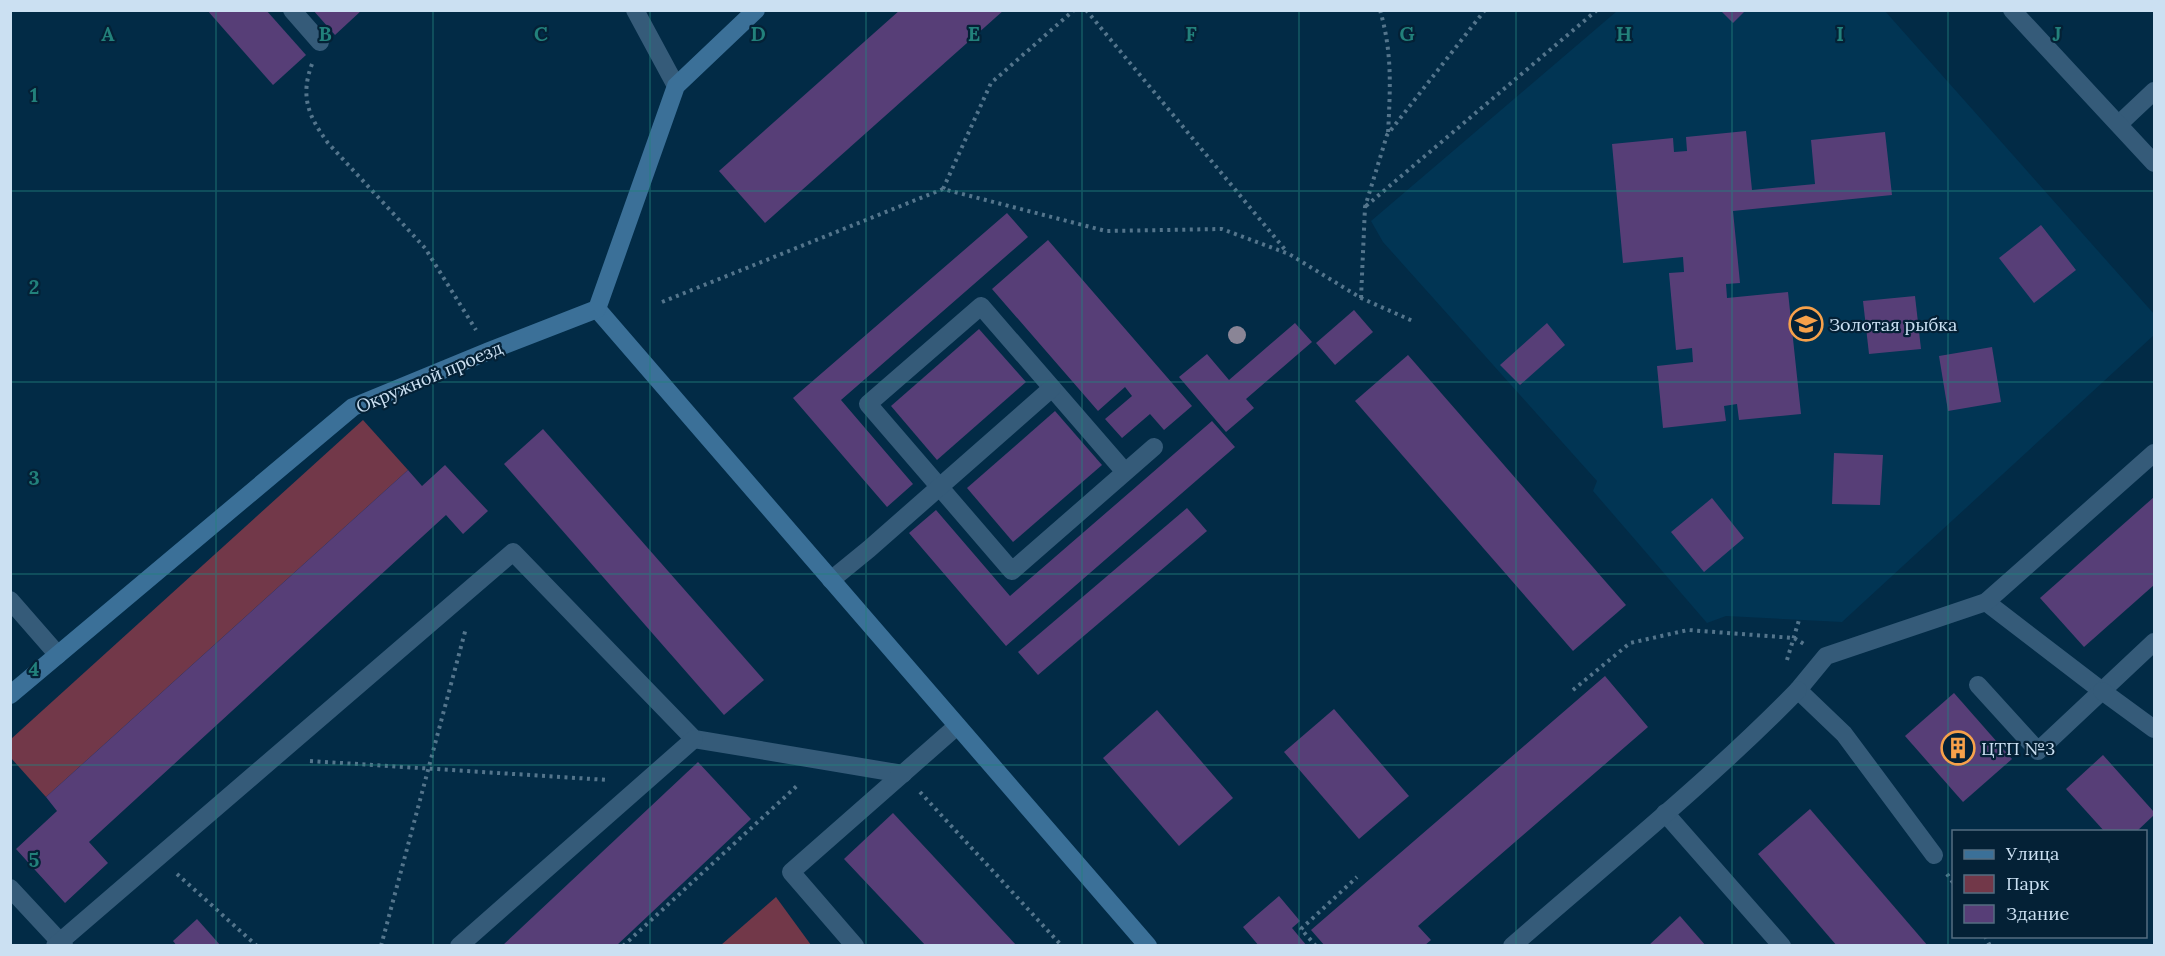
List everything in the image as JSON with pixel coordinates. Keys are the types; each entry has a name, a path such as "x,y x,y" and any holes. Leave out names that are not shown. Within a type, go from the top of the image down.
{"street":[{"path":"292,10 320,42"},
{"path":"635,10 676,86"},
{"path":"756,10 676,86 597,309 1148,945"},
{"path":"2012,10 2154,163"},
{"path":"2119,124 2154,91"},
{"path":"1125,472 981,306 868,404 1012,571 1154,447"},
{"name":"Окружной проезд","path":"10,694 353,407 597,309"},
{"path":"831,580 1052,388"},
{"path":"1512,945 1665,813 1768,720 1798,690 1826,656 1986,602 2154,453"},
{"path":"10,888 60,944 158,856 513,552 694,739 903,774"},
{"path":"10,600 58,655"},
{"path":"1986,602 2154,729"},
{"path":"1978,685 2038,751 2154,642"},
{"path":"1798,690 1844,734 1934,855"},
{"path":"855,945 791,873 957,726"},
{"path":"459,945 694,739"},
{"path":"1665,813 1782,945"}],"path":[{"path":"943,189 991,83 1074,10"},
{"path":"1086,10 1288,254"},
{"path":"1361,298 1365,207 1388,135 1391,70 1386,30 1380,10"},
{"path":"1388,135 1485,10"},
{"path":"1365,207 1597,10"},
{"path":"320,42 306,80 307,104 315,126 425,248 489,351"},
{"path":"662,302 943,189 1106,231 1222,229 1288,254 1361,298 1415,322"},
{"path":"1573,690 1630,643 1688,630 1794,638 1799,620"},
{"path":"381,945 467,625"},
{"path":"273,758 645,783"},
{"path":"623,945 824,761"},
{"path":"903,774 1062,945"},
{"path":"158,856 257,945"},
{"path":"1316,945 1301,929 1357,876"}],"shaded area":[{"name":"Золотая рыбка","path":"1617,11 1885,11 2154,314 2154,335 1842,622 1726,616 1707,623 1593,491 1597,481 1383,242 1371,221"}],"green space":[{"path":"363,420 408,470 46,797 11,758 11,739"},
{"path":"776,897 811,945 721,945"}],"building":[{"path":"207,10 266,10 306,55 273,85"},
{"path":"313,10 362,10 335,35"},
{"path":"900,10 1004,10 765,223 719,171"},
{"path":"1720,10 1746,10 1733,23"},
{"name":"Золотая рыбка","path":"1746,131 1752,190 1815,184 1811,140 1885,132 1892,195 1733,211 1740,283 1726,284 1727,298 1788,292 1801,414 1739,420 1737,404 1724,406 1726,421 1663,428 1657,366 1693,362 1692,348 1676,350 1669,273 1684,272 1683,257 1623,263 1612,144 1673,138 1674,152 1687,151 1686,137"},
{"path":"1007,213 1028,237 841,400 913,484 887,507 793,398"},
{"path":"2041,225 2076,270 2034,303 1999,258"},
{"path":"1048,240 1192,406 1164,430 1150,414 1122,438 1105,419 1132,396 1125,387 1098,411 992,289"},
{"path":"1915,296 1921,349 1869,354 1863,301"},
{"path":"1354,310 1373,332 1335,365 1316,343"},
{"path":"1295,323 1312,342 1246,399 1254,408 1226,432 1179,377 1207,354 1229,380"},
{"path":"1547,323 1565,345 1520,385 1500,365"},
{"path":"979,329 1026,382 937,460 891,406"},
{"path":"1992,347 2001,402 1948,411 1939,356"},
{"path":"1408,355 1626,605 1573,651 1355,401"},
{"path":"1055,411 1102,465 1013,542 967,488"},
{"path":"1212,421 1235,447 1006,646 909,533 936,510 1010,596"},
{"path":"543,429 764,680 724,715 504,464"},
{"path":"1834,453 1883,455 1880,505 1832,504"},
{"path":"445,465 488,511 463,534 446,515 89,842 108,863 65,903 16,849 57,811 46,797 408,470 422,486"},
{"path":"2154,497 2154,585 2084,647 2040,598"},
{"path":"1712,498 1744,538 1704,572 1671,532"},
{"path":"1187,508 1207,531 1038,675 1018,652"},
{"path":"1605,676 1648,727 1418,926 1431,940 1424,946 1325,946 1311,930"},
{"name":"ЦТП №3","path":"1954,693 2012,759 1963,802 1905,736"},
{"path":"1334,709 1409,796 1359,839 1284,752"},
{"path":"1157,710 1233,798 1179,846 1103,758"},
{"path":"2103,755 2154,812 2154,815 2138,830 2103,830 2066,789"},
{"path":"698,762 751,819 616,946 502,946"},
{"path":"1810,809 1928,946 1837,946 1758,854"},
{"path":"893,813 1017,946 926,946 844,859"},
{"path":"1279,896 1300,921 1292,928 1307,946 1259,946 1243,927"},
{"path":"1680,916 1706,946 1648,946"},
{"path":"197,919 221,946 177,946 173,941"}],"place":[{"name":"Золотая рыбка","path":"1806,324"},
{"name":"ЦТП №3","path":"1958,748"}]}
